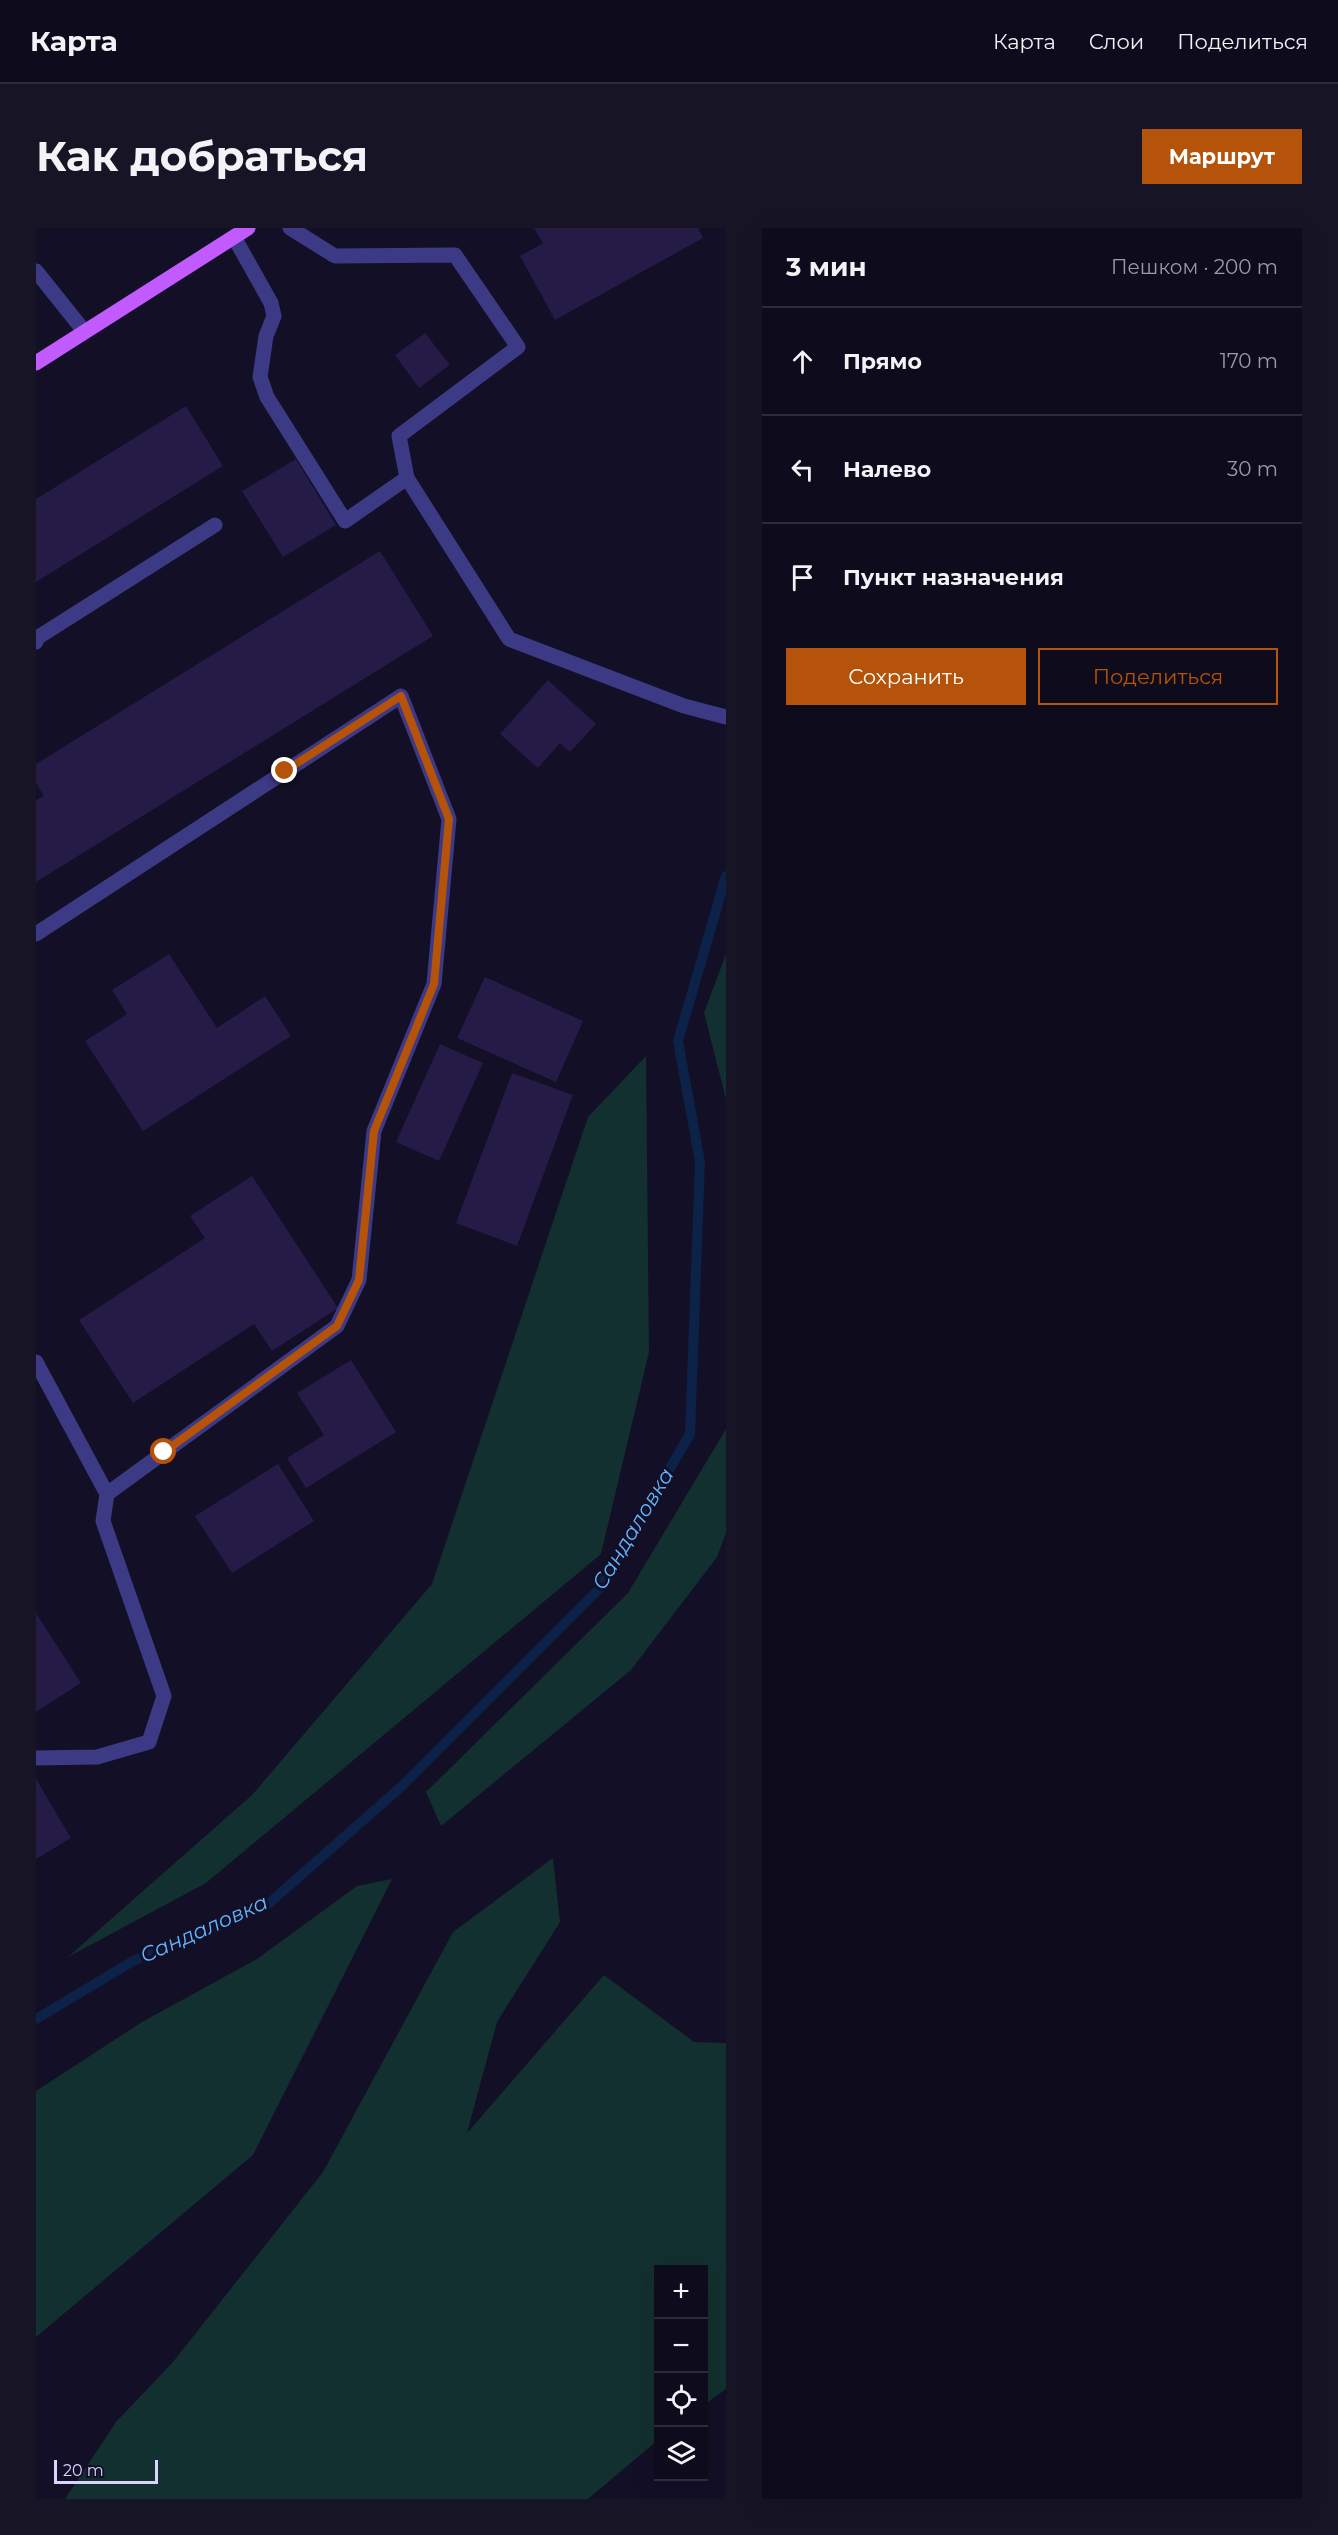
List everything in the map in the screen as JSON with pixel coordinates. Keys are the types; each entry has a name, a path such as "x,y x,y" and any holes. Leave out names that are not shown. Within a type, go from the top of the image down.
{"main road":[{"path":"36,363 248,228"}],"street":[{"path":"290,228 334,256 455,255 518,346 399,436 407,478 509,639 684,706 726,717"},
{"path":"234,237 271,303 274,316 266,336 260,377 267,397 345,521 407,478"},
{"path":"36,271 84,331"},
{"path":"36,642 38,638 215,525"},
{"path":"36,934 401,696 449,819 434,984 374,1131 359,1280 337,1326 107,1494"},
{"path":"36,1362 107,1494 103,1521 164,1696 149,1742 97,1757 36,1758"}],"green space":[{"path":"726,954 726,1099 704,1013"},
{"path":"646,1056 649,1352 601,1554 206,1883 68,1957 252,1795 432,1584 588,1117"},
{"path":"726,1429 726,1533 717,1557 631,1670 441,1826 426,1792 628,1593"},
{"path":"553,1858 560,1922 497,2022 467,2133 604,1975 694,2042 726,2043 726,2389 708,2402 708,2265 654,2265 654,2443 588,2499 65,2499 116,2422 173,2362 323,2172 453,1932"},
{"path":"392,1879 253,2155 36,2337 36,2091 142,2022 257,1959 357,1886"}],"building":[{"path":"534,228 698,228 703,238 555,320 520,256 543,243"},
{"path":"425,333 450,365 419,388 395,355"},
{"path":"186,406 223,466 36,582 36,499"},
{"path":"296,459 336,525 283,557 242,491"},
{"path":"380,551 433,636 36,882 36,800 44,796 36,783 36,764"},
{"path":"548,680 596,724 570,752 560,743 538,768 500,734"},
{"path":"169,954 217,1028 265,996 291,1036 143,1131 85,1041 127,1014 112,990"},
{"path":"485,977 583,1021 556,1082 457,1038"},
{"path":"440,1044 483,1063 439,1161 396,1142"},
{"path":"512,1073 573,1095 517,1246 456,1223"},
{"path":"252,1176 338,1308 272,1351 254,1324 133,1403 79,1320 205,1238 190,1216"},
{"path":"351,1360 396,1432 306,1488 287,1458 324,1435 297,1393"},
{"path":"278,1464 314,1521 232,1573 195,1516"},
{"path":"36,1613 81,1683 36,1712"},
{"path":"36,1779 71,1838 36,1859"}],"waterway":[{"name":"Сандаловка","path":"36,2019 133,1961 267,1905 402,1786 599,1589 690,1434 700,1162 678,1041 726,876"}],"route":[{"path":"164,1452 337,1326 359,1280 374,1131 434,984 449,819 401,696 285,771"}]}
